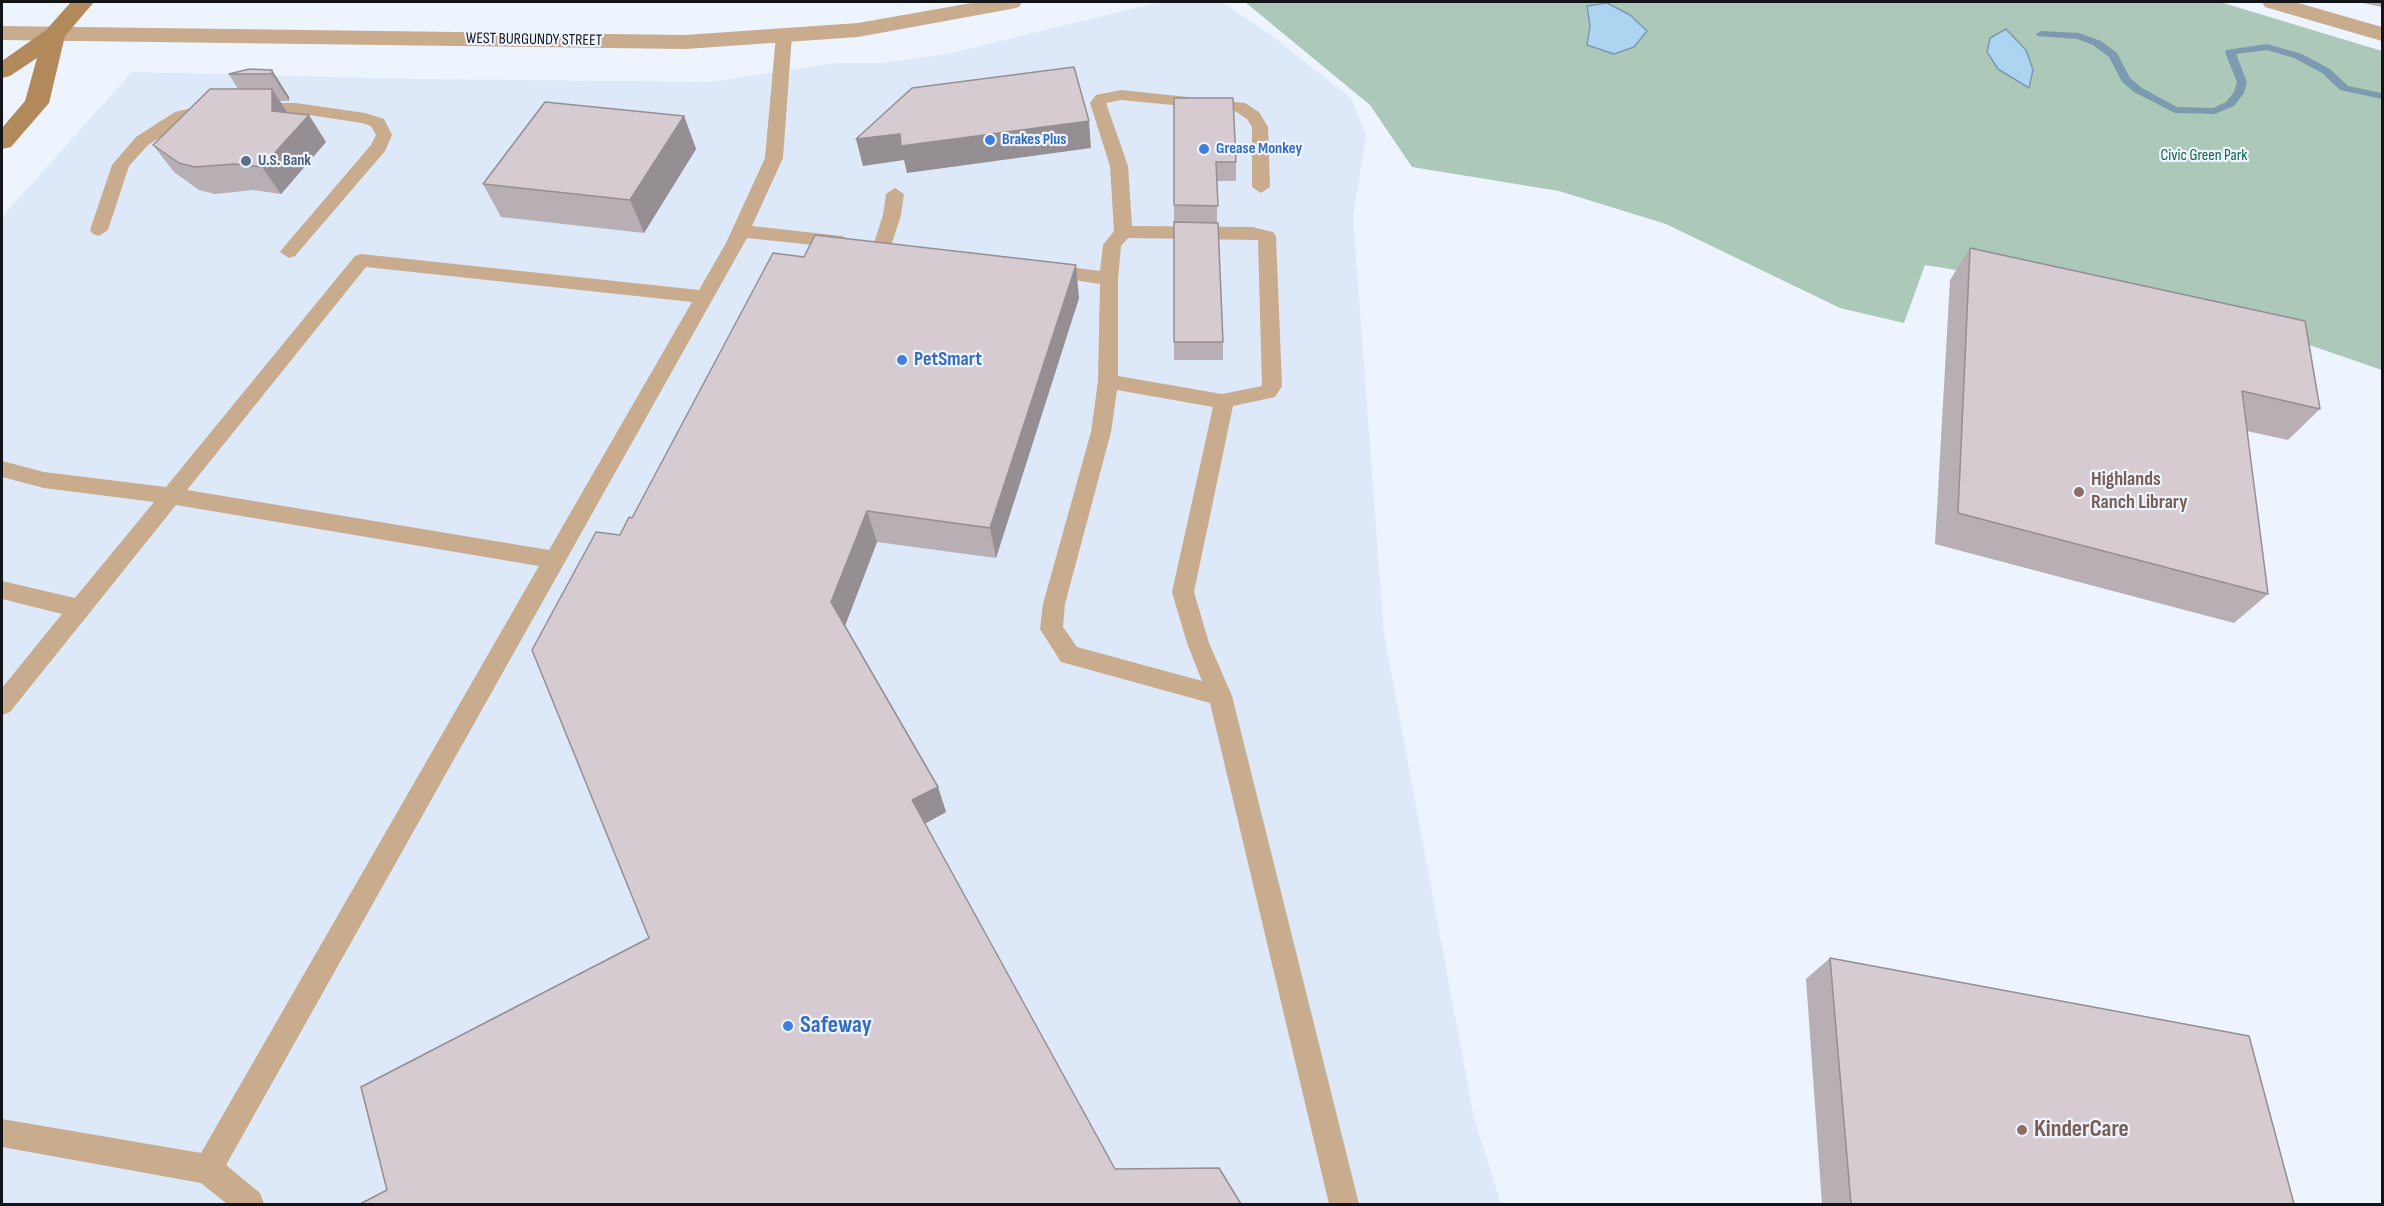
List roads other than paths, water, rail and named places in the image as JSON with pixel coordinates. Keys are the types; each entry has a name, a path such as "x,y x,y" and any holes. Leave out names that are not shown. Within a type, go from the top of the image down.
{"main road":[{"path":"2,71 54,35 83,2"},
{"path":"2,142 37,103 54,35"}],"street":[{"name":"WEST BURGUNDY STREET","path":"2,33 685,42 858,30 1011,2"},
{"path":"2273,2 2382,34"}],"lane":[{"path":"208,1169 740,231 774,158 780,107 784,35"},
{"path":"1220,696 1069,655 1051,629 1054,604 1101,432 1108,381 1109,279 1112,245 1123,232 1119,166 1098,104 1102,98 1121,95 1239,106 1253,116 1260,127 1261,187"},
{"path":"99,230 121,165 142,141 181,116 206,108 296,108 365,117 378,123 384,135 379,147 289,252"},
{"path":"882,246 892,215 895,194"},
{"path":"740,231 905,250"},
{"path":"1108,381 1224,402 1233,398 1268,392 1272,386 1267,236 1252,233 1123,232"},
{"path":"2,705 361,260 704,297"},
{"path":"1031,268 1109,279"},
{"path":"1224,402 1183,592 1198,644 1220,696 1344,1204"},
{"path":"2,469 44,480 172,496 554,560"},
{"path":"4,595 80,609"},
{"path":"2,1133 208,1169 249,1204"}],"water":[{"path":"1607,3 1630,15 1647,31 1634,47 1614,54 1587,45 1590,26 1587,6"},
{"path":"2006,29 2026,50 2033,70 2029,88 1998,69 1987,52 1990,38"}],"waterway":[{"path":"2041,34 2079,36 2097,43 2113,55 2126,80 2138,90 2175,110 2215,111 2230,104 2239,93 2242,82 2230,52 2267,47 2298,56 2326,71 2344,88 2382,96"}],"place":[{"name":"Brakes Plus","path":"990,140"},
{"name":"Grease Monkey","path":"1204,149"},
{"name":"U.S. Bank","path":"246,161"},
{"name":"PetSmart","path":"902,360"},
{"name":"Highlands Ranch Library","path":"2079,492"},
{"name":"Safeway","path":"788,1026"},
{"name":"KinderCare","path":"2022,1130"}],"park label":[{"name":"Civic Green Park","path":"2204,156"}]}
